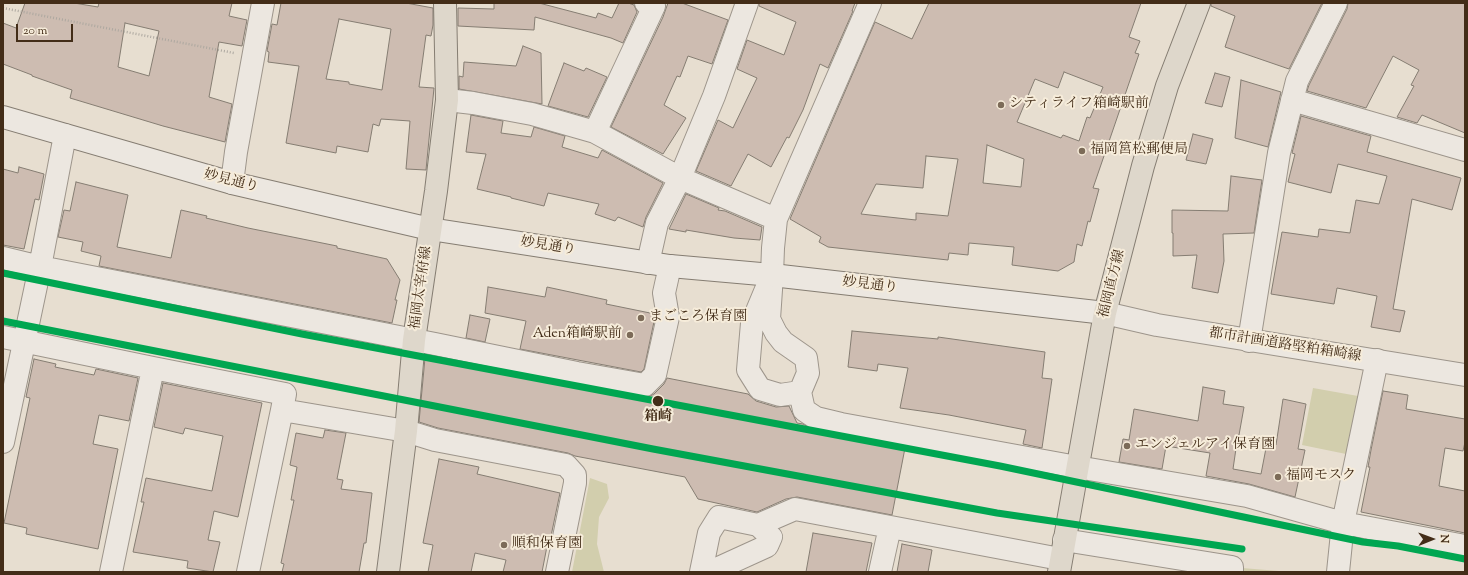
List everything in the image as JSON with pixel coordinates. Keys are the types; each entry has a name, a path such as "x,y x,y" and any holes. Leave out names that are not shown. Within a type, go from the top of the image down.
{"main road":[{"name":"福岡太宰府線","path":"388,572 406,431 414,340 436,191 447,100 445,3"},
{"name":"福岡直方線","path":"1061,557 1105,313 1143,166 1167,86 1198,3"}],"street":[{"path":"232,183 236,152 263,3"},
{"path":"594,132 654,6 646,3"},
{"path":"648,263 657,222 680,178 714,96 747,3"},
{"path":"870,3 776,219 769,319 776,333 784,342 806,358 808,373 800,392 804,410 816,418 849,425 1077,467 1246,496 1343,523 1465,546"},
{"path":"1249,341 1278,153 1297,81 1336,3"},
{"path":"447,100 473,102 532,114 594,132 680,178 776,219"},
{"path":"1292,100 1465,150"},
{"name":"妙見通り","path":"3,117 232,183 430,229 670,266 772,275 1105,313"},
{"path":"3,442 40,267 65,135"},
{"path":"3,258 40,267 577,373 646,385 654,375 668,317 664,293 670,266"},
{"path":"772,275 752,323 748,370 760,389 780,395 800,392"},
{"name":"都市計画道路堅粕箱崎線","path":"1105,313 1157,325 1249,341 1465,375"},
{"path":"3,337 285,394 248,572"},
{"path":"1338,572 1343,523 1376,360"},
{"path":"111,572 152,368"},
{"path":"282,410 406,431 435,440 566,465 575,475 575,483 557,572"},
{"path":"758,525 795,509 1061,557 1232,567 1232,572"},
{"path":"700,572 709,533 719,517 758,525 771,537 767,546 710,572"},
{"path":"880,572 890,527"}],"path":[{"path":"3,8 254,56"}],"shaded area":[{"path":"1313,388 1358,396 1346,454 1302,445"},
{"path":"590,478 607,484 609,498 599,517 597,544 604,572 572,572"},
{"path":"1242,568 1291,572 1242,572"}],"building":[{"path":"25,3 74,3 98,7 99,3 232,3 229,16 247,20 242,46 219,42 209,97 232,104 225,142 163,126 70,98 72,90 3,64 3,23 16,28","holes":["125,23 159,31 149,76 118,67"]},
{"path":"281,3 406,3 433,8 433,25 431,36 426,35 419,87 434,88 426,170 406,169 410,121 381,119 379,126 373,124 368,152 337,146 336,153 286,143 299,66 268,62 269,52 267,51 272,24 277,25","holes":["339,19 391,29 382,90 349,84 349,82 326,79"]},
{"path":"494,3 539,3 596,18 598,13 612,18 619,3 634,5 637,12 623,43 611,38 535,17 534,30 458,26 458,8 494,9"},
{"path":"668,3 682,3 728,20 712,64 688,56 680,77 677,76 664,105 686,118 663,154 611,127 663,17"},
{"path":"759,3 855,3 853,11 828,68 820,64 803,110 789,138 787,137 771,167 748,154 731,186 696,171 718,120 733,128 757,78 737,69 747,40 784,55 796,22 759,6"},
{"path":"929,3 1141,3 1129,37 1140,41 1135,53 1139,54 1093,188 1099,189 1090,222 1088,221 1082,246 1077,244 1074,262 1058,271 1012,265 1014,247 969,243 968,255 949,253 948,260 828,247 819,242 821,237 790,219 875,22 912,39","holes":["1064,72 1103,87 1090,118 1087,117 1079,141 1063,135 1061,138 1017,122 1035,79 1058,88","987,145 1024,159 1021,187 983,183","926,156 958,159 948,216 916,213 916,220 861,214 876,184 923,188"]},
{"path":"1211,3 1322,3 1289,69 1225,47 1235,16 1211,6"},
{"path":"1348,3 1465,3 1465,133 1422,115 1417,123 1397,117 1414,86 1411,85 1419,70 1393,56 1366,108 1307,91 1347,9"},
{"path":"523,46 541,53 542,104 459,89 459,76 463,77 464,62 516,66"},
{"path":"564,63 584,71 586,68 607,77 588,117 548,106"},
{"path":"1215,73 1230,77 1222,107 1205,103"},
{"path":"1241,80 1281,92 1268,147 1235,138"},
{"path":"471,115 503,121 501,133 531,137 534,127 565,136 562,147 598,158 602,150 663,183 646,217 643,227 618,217 615,221 595,214 599,204 548,193 544,206 477,189 486,154 466,152"},
{"path":"1301,116 1371,136 1367,152 1461,178 1452,210 1412,199 1393,309 1405,311 1400,332 1371,327 1377,296 1337,288 1334,304 1271,294 1282,232 1318,237 1319,229 1350,233 1356,200 1379,204 1387,176 1338,164 1331,193 1288,182 1295,154 1292,153"},
{"path":"1193,134 1213,139 1206,164 1186,160"},
{"path":"19,167 44,174 39,200 35,199 24,249 3,245 3,169 18,173"},
{"path":"1231,176 1262,180 1254,233 1223,234 1224,261 1218,293 1192,288 1197,255 1173,256 1172,210 1228,211"},
{"path":"76,182 128,195 117,247 171,258 181,210 207,216 206,218 248,228 337,246 337,248 387,259 400,280 395,300 397,300 392,323 99,266 101,256 81,251 83,242 58,237 64,210 70,211"},
{"path":"686,194 719,208 718,210 725,211 762,227 760,240 669,229"},
{"path":"488,287 545,297 547,287 607,300 606,304 655,314 644,369 641,372 520,349 526,321 485,313"},
{"path":"470,315 490,319 485,342 466,338"},
{"path":"852,331 938,339 938,337 1045,352 1042,378 1052,379 1042,448 1023,444 1026,430 949,415 900,408 908,368 878,364 877,371 848,367"},
{"path":"425,358 461,364 461,362 480,367 643,397 648,397 654,394 664,384 667,378 748,394 756,401 776,407 789,406 797,423 803,424 813,430 905,448 892,515 797,497 786,499 757,512 698,499 685,477 438,428 419,422"},
{"path":"34,359 56,364 55,367 94,375 96,369 138,378 129,421 99,415 93,444 118,449 98,549 26,534 27,528 4,523 30,398 26,397"},
{"path":"163,383 262,403 238,517 214,511 208,540 220,542 213,572 187,568 188,561 133,552 144,502 141,502 146,478 212,491 223,436 185,428 183,434 154,427"},
{"path":"1203,387 1225,391 1223,404 1244,407 1233,469 1261,474 1267,443 1276,445 1283,399 1306,404 1298,449 1305,450 1295,497 1249,484 1206,476 1210,453 1166,446 1162,469 1119,462 1123,439 1129,440 1134,409 1198,421"},
{"path":"1383,391 1408,395 1406,409 1465,419 1465,442 1463,451 1445,448 1439,486 1465,491 1465,533 1361,512 1370,467 1368,467 1371,450"},
{"path":"325,430 346,433 337,479 343,480 341,489 372,493 366,543 364,543 359,572 282,572 284,564 281,563 294,500 291,500 297,467 290,465 296,433 323,438"},
{"path":"439,459 479,467 477,474 560,493 542,572 503,572 506,560 475,553 471,572 428,572 433,545 423,543"},
{"path":"813,533 872,543 866,572 806,572"},
{"path":"902,544 932,550 928,572 897,572"}],"transit line":[{"path":"3,273 302,334 1000,466 1363,542 1398,546 1465,559"},
{"path":"3,321 653,449 997,513 1242,549"}],"place":[{"name":"シティライフ箱崎駅前","path":"1001,105"},
{"name":"福岡筥松郵便局","path":"1082,151"},
{"name":"まごころ保育園","path":"641,318"},
{"name":"Aden箱崎駅前","path":"630,335"},
{"name":"箱崎","path":"658,401"},
{"name":"エンジェルアイ保育園","path":"1127,446"},
{"name":"福岡モスク","path":"1278,477"},
{"name":"順和保育園","path":"504,545"}]}
